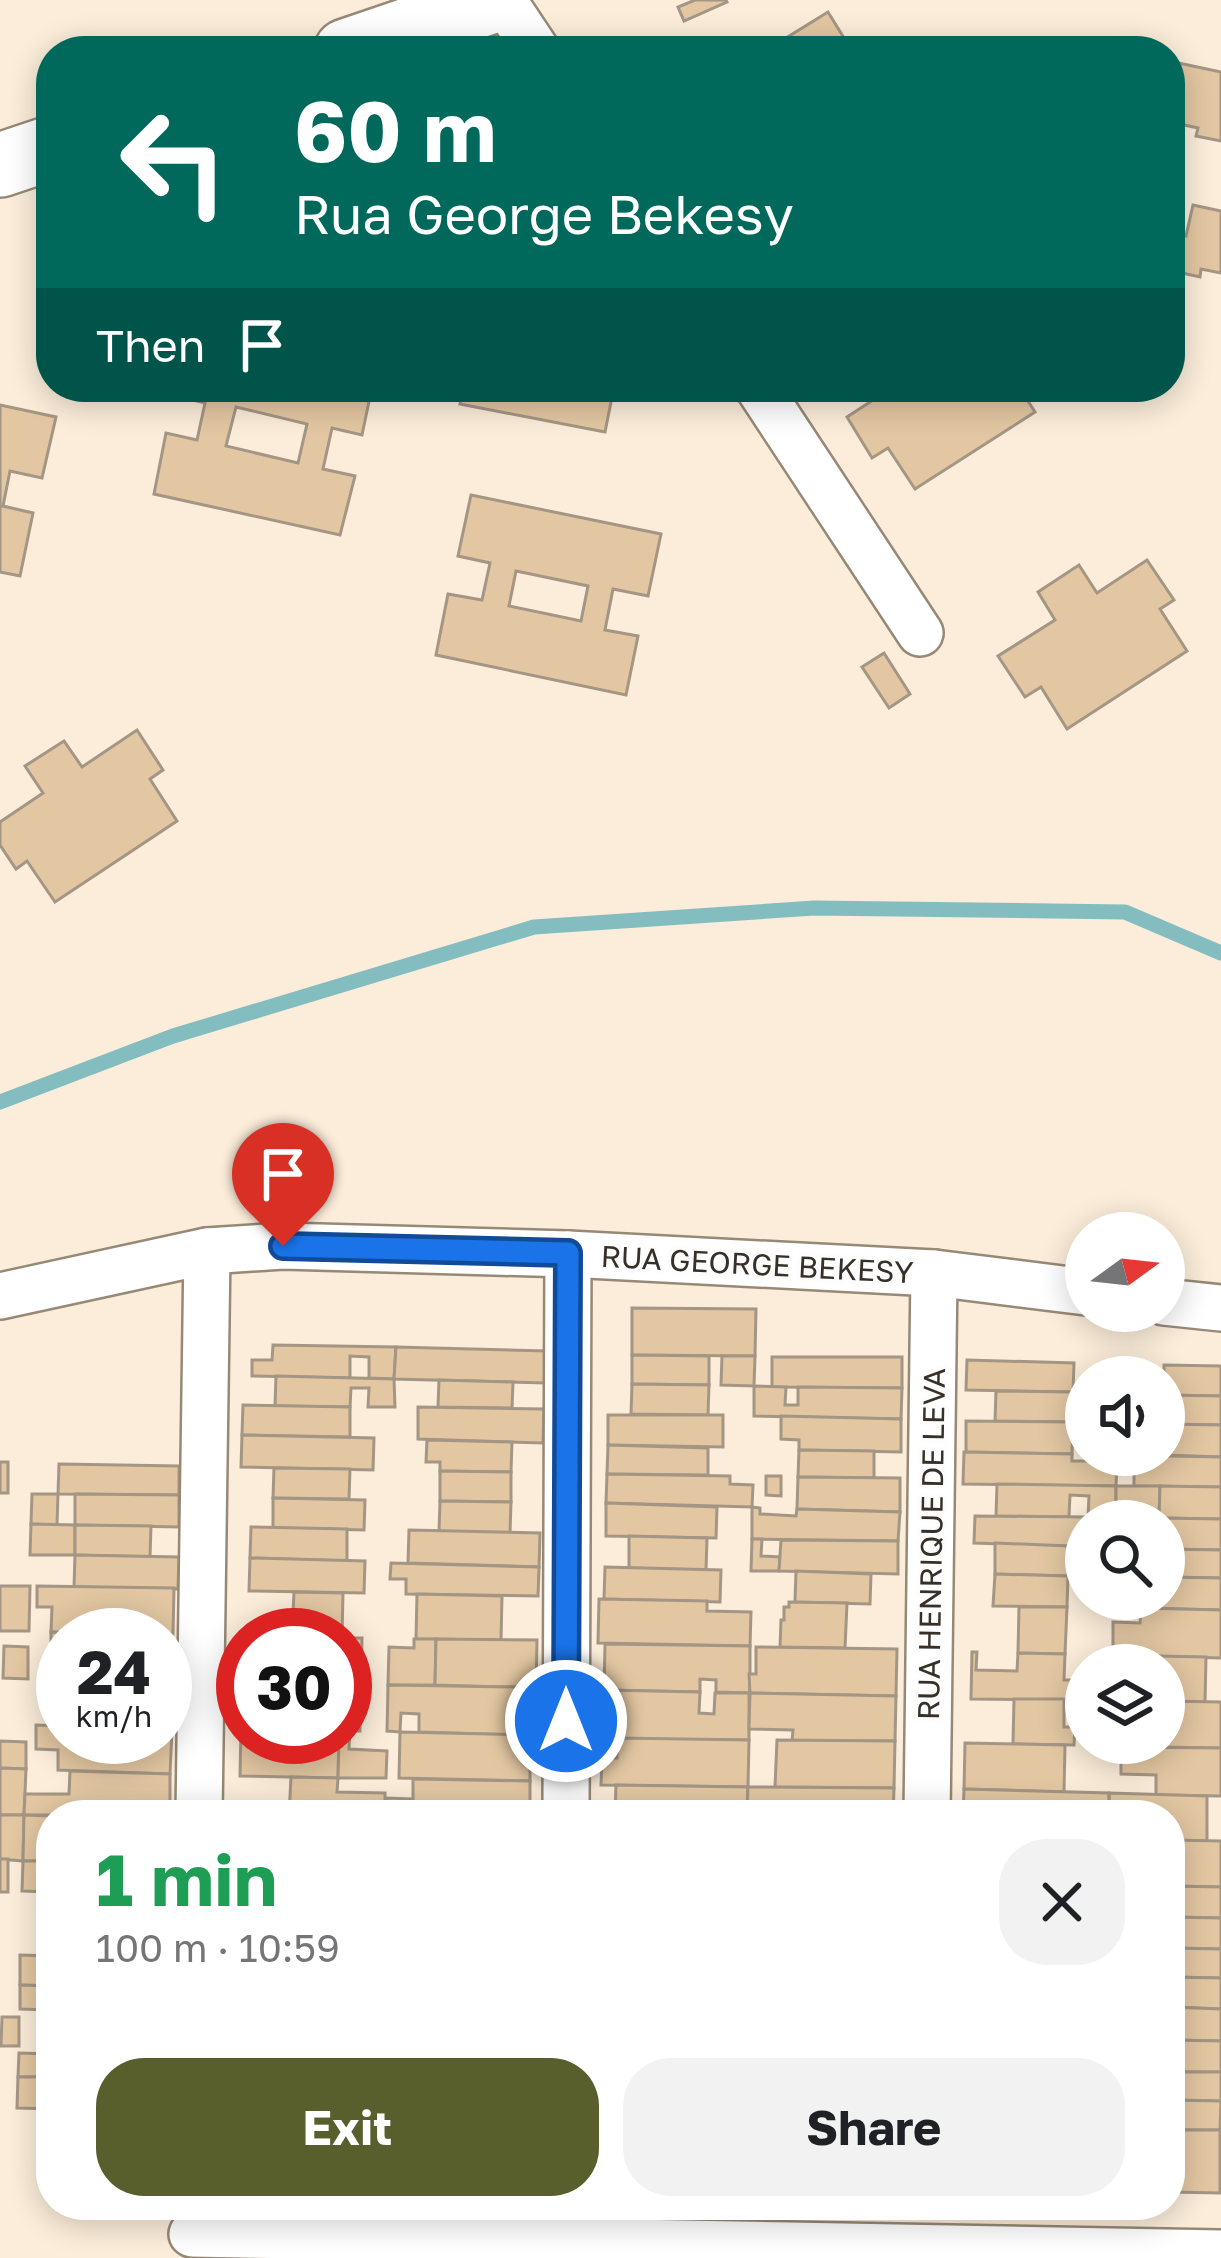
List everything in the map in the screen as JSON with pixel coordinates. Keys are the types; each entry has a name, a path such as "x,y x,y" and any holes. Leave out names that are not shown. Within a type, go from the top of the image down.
{"street":[{"path":"391,36 500,0 526,36"},
{"path":"0,165 36,153"},
{"path":"768,402 920,633"},
{"name":"RUA GEORGE BEKESY","path":"0,1296 207,1251 283,1246 568,1253 934,1274 1065,1290"},
{"path":"199,1800 207,1251"},
{"path":"566,1800 568,1253"},
{"name":"RUA HENRIQUE DE LEVA","path":"927,1800 934,1274"},
{"path":"1185,1304 1221,1309"},
{"path":"192,2232 922,2237 1221,2253"}],"building":[{"path":"695,0 727,2 684,21 678,7"},
{"path":"828,12 843,36 789,36"},
{"path":"1185,64 1221,72 1221,141 1196,136 1198,128 1185,125"},
{"path":"1193,205 1221,211 1221,273 1201,269 1200,277 1185,274"},
{"path":"201,402 369,402 362,435 332,428 323,469 355,476 340,535 154,494 166,433 197,440 205,403","holes":["236,407 307,424 298,463 226,446"]},
{"path":"460,402 611,402 605,432"},
{"path":"870,402 1029,402 1035,412 915,489 888,448 872,458 847,417"},
{"path":"0,405 56,417 42,478 10,471 3,506 33,513 20,576 0,572"},
{"path":"471,495 661,534 648,596 613,589 605,630 638,636 626,695 436,655 448,594 482,600 490,563 458,556","holes":["516,571 588,586 581,621 509,606"]},
{"path":"1147,560 1174,600 1160,609 1187,651 1067,729 1041,687 1025,697 998,656 1055,620 1038,592 1079,565 1097,593"},
{"path":"884,653 910,694 889,708 862,667"},
{"path":"137,730 163,770 150,779 177,821 55,902 27,861 16,869 0,845 0,822 43,793 25,766 64,741 82,767"},
{"path":"632,1308 756,1309 755,1356 632,1355"},
{"path":"273,1345 396,1347 394,1379 369,1378 369,1357 350,1356 350,1378 252,1376 252,1360 272,1360"},
{"path":"396,1347 546,1351 546,1383 394,1379"},
{"path":"632,1355 709,1356 709,1385 632,1384"},
{"path":"722,1356 755,1356 754,1386 721,1385"},
{"path":"772,1357 902,1357 902,1388 772,1387"},
{"path":"967,1360 1065,1363 1065,1392 966,1390"},
{"path":"1185,1365 1221,1366 1221,1396 1185,1395"},
{"path":"276,1376 394,1379 395,1407 368,1407 369,1388 351,1388 350,1407 275,1406"},
{"path":"439,1380 513,1382 512,1408 438,1407"},
{"path":"632,1384 709,1385 708,1415 631,1414"},
{"path":"754,1386 786,1387 785,1405 798,1405 798,1387 902,1388 901,1419 754,1416"},
{"path":"996,1391 1065,1392 1065,1422 995,1421"},
{"path":"1185,1395 1221,1396 1221,1425 1185,1424"},
{"path":"243,1405 350,1407 350,1437 242,1435"},
{"path":"418,1407 544,1409 543,1443 418,1439"},
{"path":"608,1415 723,1415 723,1447 608,1445"},
{"path":"781,1416 901,1419 901,1452 799,1450 799,1440 781,1439"},
{"path":"966,1421 1065,1422 1065,1454 966,1452"},
{"path":"1185,1424 1221,1425 1221,1457 1185,1456"},
{"path":"242,1435 374,1438 373,1470 241,1467"},
{"path":"427,1440 512,1442 511,1472 440,1471 440,1462 426,1462"},
{"path":"608,1445 708,1448 708,1475 607,1474"},
{"path":"799,1450 874,1451 874,1478 798,1477"},
{"path":"964,1452 1065,1454 1065,1476 1116,1476 1116,1486 963,1484"},
{"path":"1185,1456 1221,1457 1221,1487 1134,1486 1134,1476 1185,1476"},
{"path":"0,1462 8,1462 8,1493 0,1493"},
{"path":"59,1464 179,1466 179,1495 58,1494"},
{"path":"274,1468 350,1469 349,1499 273,1498"},
{"path":"440,1471 511,1472 511,1502 440,1501"},
{"path":"607,1474 730,1476 730,1484 753,1485 752,1507 606,1503"},
{"path":"766,1476 781,1476 781,1496 766,1495"},
{"path":"798,1477 900,1478 900,1512 797,1509"},
{"path":"997,1484 1116,1486 1116,1500 1070,1495 1065,1500 1065,1517 996,1516"},
{"path":"1116,1486 1160,1486 1160,1500 1116,1500"},
{"path":"1160,1486 1221,1487 1221,1519 1185,1518 1185,1500 1160,1500"},
{"path":"32,1494 58,1494 57,1525 31,1524"},
{"path":"75,1494 179,1495 179,1527 75,1525"},
{"path":"273,1498 365,1500 364,1530 273,1528"},
{"path":"440,1501 511,1502 510,1533 439,1532"},
{"path":"606,1503 717,1507 716,1538 606,1536"},
{"path":"752,1507 760,1508 760,1514 796,1516 797,1509 900,1512 898,1541 752,1539"},
{"path":"975,1516 1065,1517 1065,1546 974,1543"},
{"path":"1185,1518 1221,1519 1221,1550 1185,1549"},
{"path":"31,1524 75,1525 75,1555 30,1555"},
{"path":"75,1525 151,1526 150,1557 75,1555"},
{"path":"251,1527 347,1529 347,1561 250,1558"},
{"path":"409,1530 540,1533 539,1567 408,1563"},
{"path":"629,1536 707,1538 706,1570 629,1568"},
{"path":"752,1539 762,1539 761,1556 780,1557 779,1571 751,1571"},
{"path":"781,1540 898,1541 898,1574 779,1571"},
{"path":"995,1543 1065,1546 1065,1576 995,1574"},
{"path":"1185,1549 1221,1550 1221,1578 1185,1577"},
{"path":"75,1555 179,1557 178,1589 74,1587"},
{"path":"250,1558 365,1561 364,1593 249,1591"},
{"path":"391,1563 539,1567 538,1596 406,1594 406,1579 390,1579"},
{"path":"605,1567 721,1570 720,1602 604,1599"},
{"path":"796,1571 871,1574 870,1604 795,1602"},
{"path":"995,1574 1065,1576 1065,1607 993,1606"},
{"path":"1185,1577 1221,1578 1221,1610 1185,1609"},
{"path":"0,1586 30,1586 29,1631 0,1631"},
{"path":"37,1586 174,1588 174,1608 37,1607"},
{"path":"294,1592 343,1593 343,1608 293,1608"},
{"path":"417,1594 502,1596 501,1640 416,1639"},
{"path":"599,1599 707,1601 707,1611 751,1612 750,1646 598,1643"},
{"path":"789,1602 847,1603 845,1648 780,1647 781,1620"},
{"path":"1019,1607 1065,1607 1065,1654 1018,1653"},
{"path":"1185,1609 1221,1610 1221,1658 1185,1657 1185,1644 1113,1644 1113,1622 1185,1620"},
{"path":"414,1639 436,1639 435,1685 388,1685 389,1647 414,1648"},
{"path":"436,1639 537,1640 536,1688 435,1685"},
{"path":"605,1644 750,1646 750,1693 716,1692 716,1680 700,1679 700,1692 604,1690"},
{"path":"4,1646 28,1647 28,1679 3,1678"},
{"path":"756,1647 897,1649 896,1696 750,1693"},
{"path":"972,1652 977,1652 976,1670 1017,1671 1018,1653 1065,1654 1065,1700 971,1699"},
{"path":"1185,1657 1206,1657 1205,1702 1185,1702"},
{"path":"388,1685 517,1687 517,1735 419,1732 419,1714 401,1713 400,1732 387,1731"},
{"path":"604,1690 700,1692 699,1713 714,1714 715,1693 749,1693 749,1740 602,1739"},
{"path":"750,1693 896,1696 895,1741 792,1741 793,1730 749,1729"},
{"path":"1014,1699 1064,1699 1065,1745 1013,1744"},
{"path":"1185,1701 1221,1702 1221,1748 1185,1747"},
{"path":"400,1732 530,1735 530,1781 399,1778"},
{"path":"617,1738 749,1740 748,1787 601,1785 602,1758 617,1758"},
{"path":"777,1740 895,1741 894,1788 775,1787"},
{"path":"0,1741 26,1742 26,1769 0,1768"},
{"path":"965,1743 1065,1745 1064,1792 964,1789"},
{"path":"1185,1748 1221,1748 1221,1796 1156,1795 1156,1775 1121,1774 1121,1764 1185,1764"},
{"path":"372,1750 387,1751 386,1778 338,1778 338,1764 372,1764"},
{"path":"58,1764 170,1764 170,1774 58,1770"},
{"path":"240,1764 338,1764 338,1778 240,1776"},
{"path":"0,1768 26,1769 24,1815 0,1815"},
{"path":"70,1771 170,1774 170,1800 36,1800 36,1815 24,1815 25,1794 69,1794"},
{"path":"291,1777 338,1778 337,1792 385,1793 385,1800 290,1800"},
{"path":"413,1779 530,1781 530,1800 386,1800 413,1799"},
{"path":"616,1785 748,1787 748,1800 616,1800"},
{"path":"748,1787 894,1788 894,1800 747,1800"},
{"path":"964,1789 1109,1793 1109,1800 964,1800"},
{"path":"1109,1793 1207,1796 1207,1841 1185,1840 1185,1800 1109,1800"},
{"path":"0,1815 24,1815 23,1861 0,1859"},
{"path":"24,1815 36,1815 36,1861 23,1861"},
{"path":"1185,1840 1221,1841 1221,1887 1185,1886"},
{"path":"0,1859 8,1859 8,1892 0,1892"},
{"path":"23,1861 36,1861 36,1891 22,1891"},
{"path":"1185,1886 1221,1887 1221,1918 1185,1917"},
{"path":"1185,1917 1221,1918 1221,1949 1185,1948"},
{"path":"1185,1948 1221,1949 1221,1978 1185,1977"},
{"path":"20,1955 36,1956 36,1986 20,1985"},
{"path":"1185,1977 1221,1978 1221,2009 1185,2008"},
{"path":"20,1985 36,1986 36,2010 20,2009"},
{"path":"1185,2008 1221,2009 1221,2041 1185,2040"},
{"path":"2,2017 19,2017 19,2046 1,2046"},
{"path":"1185,2040 1221,2041 1221,2072 1185,2072"},
{"path":"19,2053 36,2054 36,2077 18,2077"},
{"path":"1185,2072 1221,2072 1221,2101 1185,2100"},
{"path":"18,2077 36,2077 36,2109 17,2108"},
{"path":"1185,2100 1221,2101 1220,2130 1185,2130"},
{"path":"1185,2130 1220,2130 1220,2193 1185,2192"}],"waterway":[{"path":"0,1102 173,1036 534,927 814,908 1125,912 1221,953"}],"route":[{"path":"283,1246 568,1253 566,1721"}]}
